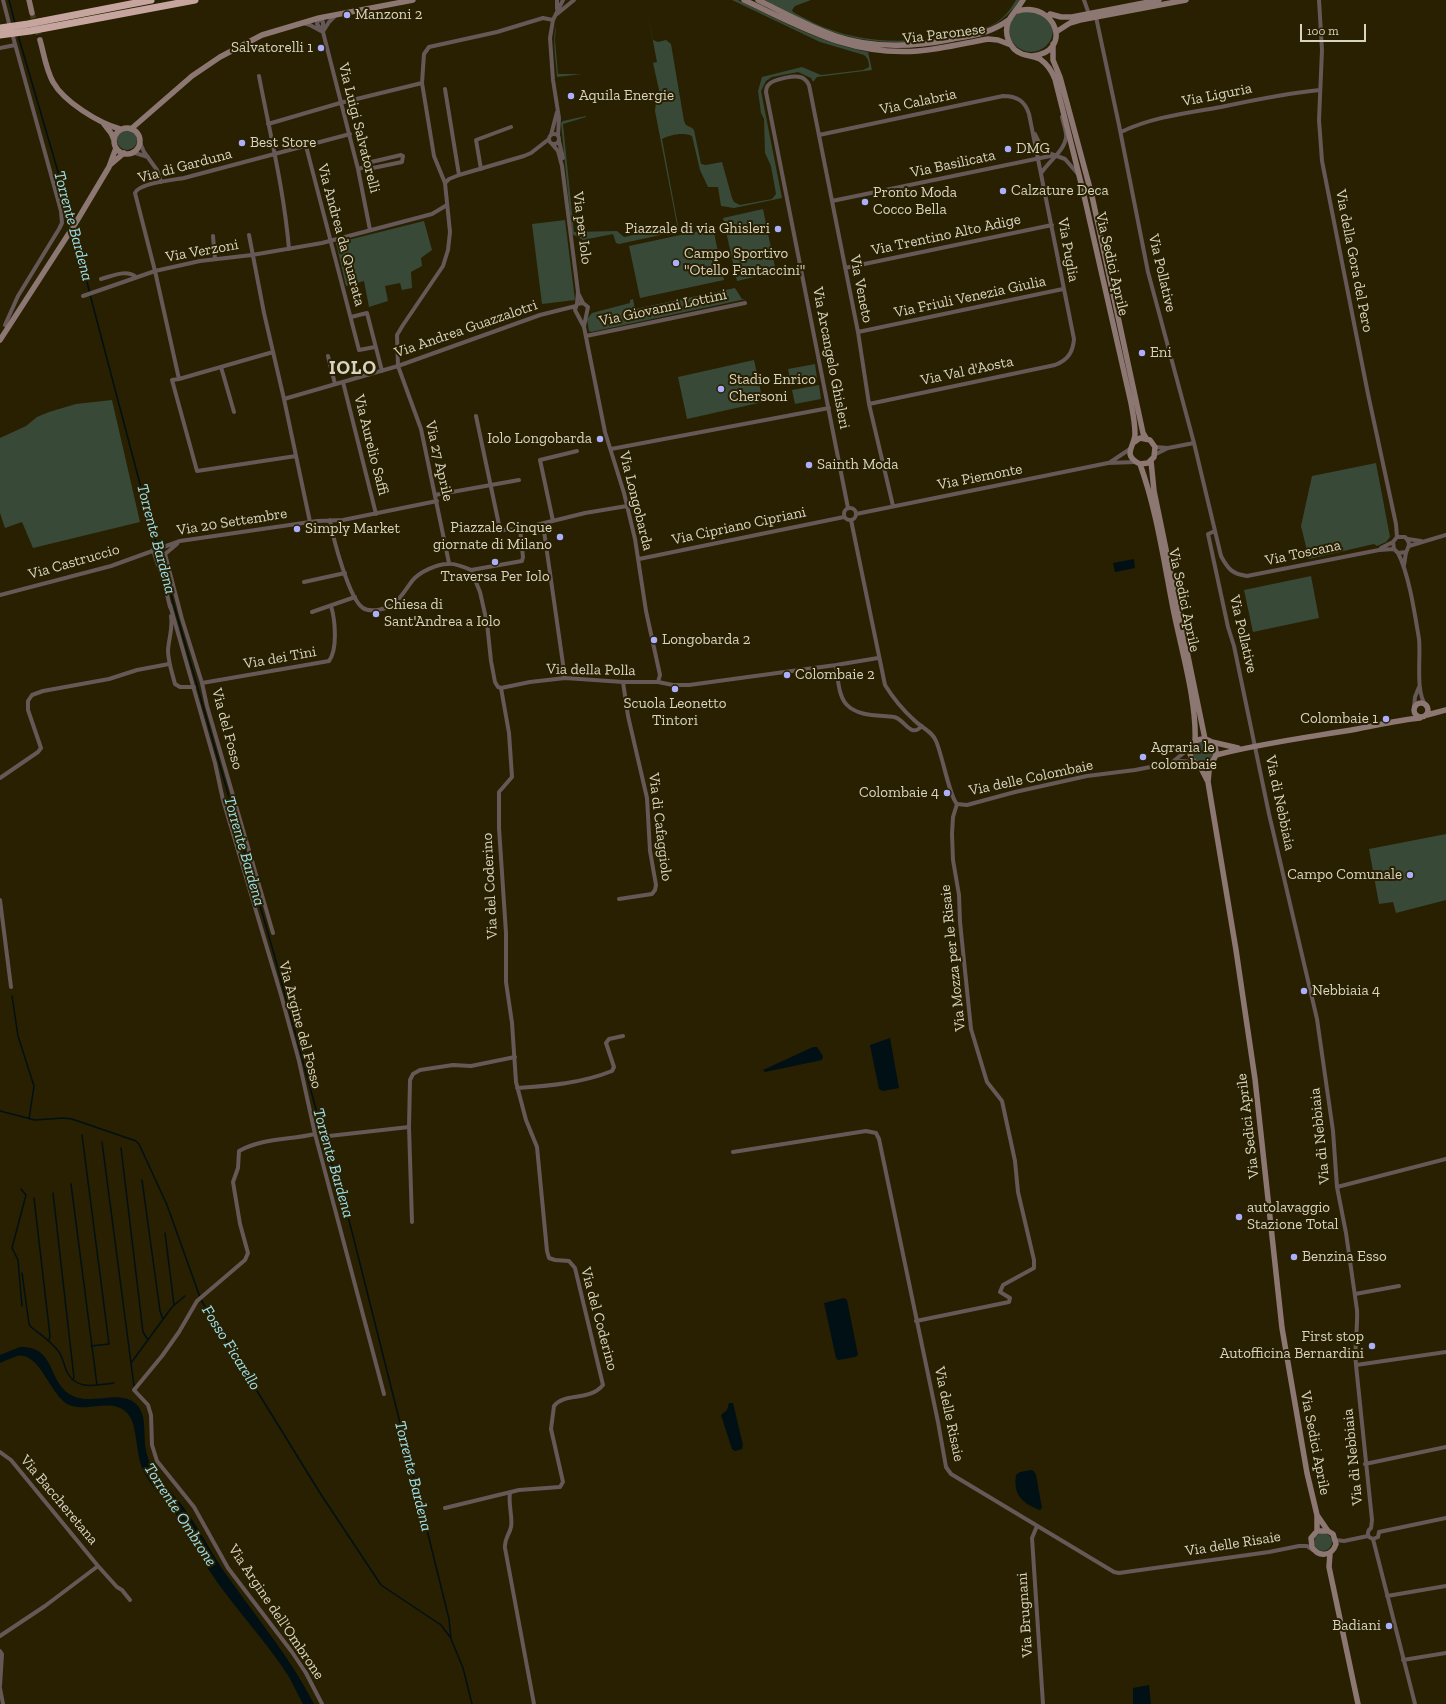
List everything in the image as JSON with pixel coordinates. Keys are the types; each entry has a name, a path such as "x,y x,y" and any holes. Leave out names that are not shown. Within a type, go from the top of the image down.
{"highway":[{"path":"29,28 151,0"},
{"path":"0,35 5,30 29,28 195,0"}],"main road":[{"path":"29,0 32,13"},
{"path":"131,129 187,80 220,57 262,35 301,22 413,0"},
{"name":"Via Paronese","path":"744,0 821,37 862,48 893,52 918,51 988,39 998,40 1011,45"},
{"name":"Via Paronese","path":"758,0 828,33 855,41 879,45 916,45 978,35 993,30 1010,19"},
{"path":"1011,45 1007,37 1007,29 1010,19 1017,11 1023,0"},
{"path":"1017,11 1022,8 1033,6 1041,8 1050,14 1067,17 1158,0"},
{"path":"1050,14 1056,24 1056,32 1074,22 1186,0"},
{"name":"Via Sedici Aprile","path":"1056,32 1053,44 1054,60 1060,77 1092,196 1143,433 1146,438"},
{"path":"40,40 51,78 64,97 104,124 120,129 131,129 137,133 139,140 137,148 132,152 124,153 109,166"},
{"path":"1031,56 1046,51 1053,44"},
{"name":"Via Sedici Aprile","path":"1011,45 1020,53 1031,56 1046,64 1053,74 1063,106 1132,403 1135,436 1131,456 1138,463 1149,493 1196,723 1190,755 1208,782 1236,950 1255,1079 1282,1328 1302,1446 1317,1515 1317,1531"},
{"path":"137,133 146,117"},
{"path":"0,340 75,224 109,166 116,148 111,133 104,124"},
{"path":"114,140 120,129"},
{"path":"116,148 124,153"},
{"path":"1132,446 1140,438 1146,438 1153,442 1155,446 1156,454 1151,461 1146,464 1138,463"},
{"name":"Via Sedici Aprile","path":"1151,461 1154,491 1205,739"},
{"path":"1400,721 1420,703 1439,711"},
{"path":"1426,715 1427,707"},
{"path":"1414,708 1415,715 1420,718"},
{"path":"1216,755 1240,748 1255,747 1420,718 1446,710"},
{"path":"1193,744 1200,739 1205,739 1240,748"},
{"path":"1208,782 1209,771 1216,755 1216,748 1212,742"},
{"path":"1196,763 1207,764 1212,762"},
{"name":"Via Sedici Aprile","path":"1317,1515 1328,1531 1333,1534 1335,1540"},
{"path":"1328,1531 1317,1531 1311,1540 1314,1550 1322,1555 1329,1567"},
{"path":"1335,1540 1335,1547 1330,1553 1329,1567 1358,1704"},
{"path":"1322,1555 1330,1553"}],"street":[{"path":"3,0 25,76 61,211 62,220 59,229 18,296 5,325"},
{"name":"Via per Iolo","path":"557,0 557,9"},
{"name":"Via per Iolo","path":"562,166 563,155 558,138 559,118 557,112 550,38 553,19 563,0"},
{"path":"553,19 574,0"},
{"path":"1084,0 1088,14"},
{"name":"Via della Gora del Pero","path":"1319,0 1322,38 1319,132 1323,166 1368,394 1396,524 1397,538"},
{"path":"301,22 323,32 329,22 338,14"},
{"name":"Via Pollative","path":"1096,17 1121,132 1148,272 1194,443 1221,556 1226,566 1232,573"},
{"name":"Via Luigi Salvatorelli","path":"319,18 323,22 323,32 340,103 350,134 370,230"},
{"name":"Via 27 Aprile","path":"449,563 421,429 398,366 397,335 442,266 448,250 450,232 445,183 433,150 422,83 424,54 429,47 497,32 543,18 553,19"},
{"path":"0,48 15,45"},
{"path":"259,76 286,214 289,249"},
{"name":"Via Arcangelo Ghisleri","path":"802,78 796,77 773,81 768,86 766,92 848,508"},
{"name":"Via Veneto","path":"802,78 809,86 858,332 869,404 893,506"},
{"path":"268,124 340,103 422,83"},
{"path":"445,89 459,175"},
{"name":"Via Liguria","path":"1121,132 1139,124 1180,114 1320,90"},
{"name":"Via Calabria","path":"819,135 1003,96 1010,96 1021,101"},
{"name":"Via Puglia","path":"1021,101 1026,106 1042,172 1063,289 1074,338 1072,352 1067,358"},
{"path":"1042,172 1062,148 1066,138 1062,115 1063,106"},
{"name":"Via per Iolo","path":"557,112 550,137 552,144 558,151 562,166 578,292 576,305"},
{"path":"481,169 476,140 511,127"},
{"path":"1032,129 1043,151 1065,159 1079,175"},
{"name":"Via Andrea da Quarata","path":"350,134 306,146 359,350 375,347"},
{"path":"445,183 449,178 531,153 550,137 556,134 558,138 555,144 552,144"},
{"path":"139,140 141,146 157,170 161,182"},
{"name":"Via di Garduna","path":"155,271 135,193 140,188 306,146"},
{"path":"132,152 148,157"},
{"path":"358,169 365,167 368,169 402,162 403,156 401,154 367,163 365,167"},
{"name":"Via Basilicata","path":"832,201 1056,155"},
{"path":"383,159 384,166"},
{"name":"Via Verzoni","path":"83,296 155,271 215,259 252,255 331,241 432,214 447,206"},
{"name":"Via Trentino Alto Adige","path":"845,268 1052,225"},
{"path":"249,235 252,255 310,522"},
{"path":"213,236 215,259"},
{"path":"155,271 179,379"},
{"path":"102,279 128,272 136,277"},
{"name":"Via Friuli Venezia Giulia","path":"858,332 1063,289"},
{"name":"Via per Iolo","path":"578,292 583,303"},
{"path":"576,305 583,303"},
{"name":"Via Longobarda","path":"583,303 588,307 584,327"},
{"name":"Via Giovanni Lottini","path":"586,336 745,303"},
{"name":"Via Andrea Guazzalotri","path":"284,398 398,366 540,315 564,310 576,305"},
{"name":"Via Longobarda","path":"576,305 575,310 584,327 586,336 604,432 611,449 627,506 638,559 646,611 660,675 658,682"},
{"path":"564,310 582,316 586,314"},
{"path":"351,317 366,313 382,371"},
{"path":"273,352 172,380 197,471 296,456"},
{"path":"328,356 335,384"},
{"name":"Via Val d'Aosta","path":"869,404 1055,365 1067,358"},
{"path":"221,367 234,412"},
{"name":"Via Aurelio Saffi","path":"343,382 376,514"},
{"path":"611,449 829,408"},
{"path":"476,416 500,528 506,530 520,529 627,506"},
{"path":"1156,454 1168,448 1194,443"},
{"name":"Via Piemonte","path":"1108,463 1132,446"},
{"path":"1155,446 1168,448"},
{"path":"553,521 540,460 577,451"},
{"name":"Via Piemonte","path":"856,514 1108,463 1138,463"},
{"path":"435,495 519,480"},
{"name":"Via 20 Settembre","path":"153,550 180,541 310,522 343,520 436,501"},
{"path":"848,508 853,509 856,514 851,520 847,520 844,517 844,511 848,508"},
{"name":"Via Cipriano Cipriani","path":"638,559 844,517"},
{"path":"330,520 337,550 345,573 359,605 365,610 389,607 416,577 430,569 449,563 471,570 522,561 523,557 520,529"},
{"path":"836,665 841,694 846,704 853,710 868,715 898,718 909,730 914,731 922,726 902,707 888,689 884,681 878,658 851,520"},
{"path":"543,524 565,678"},
{"name":"Via della Gora del Pero","path":"1396,524 1403,536"},
{"name":"Via Pollative","path":"1215,532 1208,534 1228,627 1234,646 1255,747"},
{"path":"1404,565 1406,552 1410,546 1446,535"},
{"path":"1423,541 1408,539 1403,536 1397,538 1393,542 1394,549 1398,553 1404,565 1419,639 1421,660 1421,696 1427,707"},
{"path":"1408,539 1410,546"},
{"name":"Via del Fosso","path":"180,541 165,554 182,619 202,683 207,706 273,933"},
{"name":"Via Toscana","path":"1379,550 1393,542"},
{"name":"Via Toscana","path":"1232,573 1247,576 1257,575 1379,550 1394,549"},
{"path":"153,550 164,582 170,605 173,626 168,648 169,664 176,686 185,688 194,687"},
{"name":"Via Castruccio","path":"0,595 111,566 153,550"},
{"path":"1398,553 1406,552"},
{"name":"Via del Coderino","path":"471,570 480,592 487,623 495,682 498,687 501,688 509,733 512,777 499,792 499,828 506,933 506,982 512,1023 517,1088 526,1120 538,1147 547,1251 549,1258 555,1260 569,1260 574,1268 603,1382 601,1387 595,1393 561,1400 554,1406 551,1430 563,1482 560,1487 556,1489 519,1490 510,1493"},
{"path":"304,582 345,573"},
{"path":"312,612 355,597"},
{"name":"Via Argine del Fosso","path":"170,605 215,763 223,800 283,1001 299,1061 315,1134 384,1394"},
{"name":"Via dei Tini","path":"202,683 329,661 333,652 335,632 331,606"},
{"path":"658,682 673,685 689,685 878,658"},
{"path":"0,778 42,748 28,710 28,701 32,695 44,691 109,679 137,670 169,664"},
{"name":"Via della Polla","path":"501,688 530,682 565,678 623,682 658,682"},
{"name":"Via di Cafaggiolo","path":"620,898 650,895 654,892 656,885 650,851 647,798 628,716 623,682"},
{"path":"1414,708 1415,697 1420,685"},
{"name":"Via delle Colombaie","path":"922,726 929,731 936,740 946,770 952,798 957,804 967,805 1087,776 1168,765 1181,761 1196,763"},
{"path":"1168,765 1193,744"},
{"name":"Via di Nebbiaia","path":"1255,747 1269,814 1317,1019 1331,1118 1337,1187 1346,1233 1358,1318 1354,1347 1372,1528"},
{"name":"Via Mozza per le Risaie","path":"916,1321 1009,1302 1010,1298 1000,1292 1003,1285 1034,1268 1034,1260 1018,1192 1015,1161 1002,1101 987,1082 972,1029 960,922 959,895 953,860 953,817 957,804"},
{"path":"0,900 11,987"},
{"path":"517,1088 538,1087 568,1082 612,1071 614,1067 606,1042 609,1039 623,1036"},
{"path":"412,1222 409,1127 410,1080 416,1072 448,1065 471,1066 514,1057"},
{"path":"328,1136 409,1127"},
{"name":"Via delle Risaie","path":"733,1152 866,1130 876,1133 946,1467 951,1474 1118,1573 1269,1552 1299,1546 1307,1546 1314,1550"},
{"name":"Via Argine dell'Ombrone","path":"315,1134 264,1142 246,1147 239,1151 238,1168 233,1182 240,1224 248,1253 245,1260 197,1301 166,1350 134,1390 148,1404 151,1415 152,1445 157,1461 194,1507 223,1560 292,1652 306,1673 322,1704"},
{"path":"1337,1187 1446,1159"},
{"path":"1355,1294 1400,1286"},
{"path":"1356,1365 1446,1352"},
{"path":"1365,1464 1446,1447"},
{"name":"Via Baccheretana","path":"0,1452 11,1460 98,1566 116,1587 122,1590 130,1600"},
{"path":"445,1508 510,1493 508,1502 511,1528 504,1541 534,1704"},
{"path":"1368,1536 1368,1532 1372,1528 1379,1532 1446,1518"},
{"name":"Via Brugnani","path":"1037,1526 1032,1538 1043,1704"},
{"path":"1373,1539 1378,1537 1379,1532"},
{"path":"1335,1540 1344,1541 1368,1536 1373,1539 1415,1704"},
{"name":"Via delle Risaie","path":"1299,1546 1311,1540"},
{"path":"1335,1547 1344,1541"},
{"path":"0,1636 45,1606 98,1566"},
{"path":"1387,1596 1446,1586"},
{"path":"0,1651 2,1654 0,1687 3,1704"},
{"path":"1403,1660 1446,1653"}],"green space":[{"path":"645,0 653,40 658,42 666,40 671,44 684,121 686,125 694,130 701,164 706,165 722,162 732,198 734,202 740,205 772,199 776,194 771,166 765,153 764,119 761,113 758,91 762,77 802,67 821,75 863,70 869,67 869,65 864,55 820,42 732,0 738,0 818,37 868,52 872,70 817,77 813,82 811,78 798,72 772,77 766,81 761,91 782,198 734,208 721,206 718,187 708,187 700,170 692,136 677,134 662,139 679,231 619,244 616,243 613,234 583,240 572,234 561,123 563,121 586,116 563,124 574,232 617,231 624,237 677,225 655,111 659,90 653,63 657,62"},
{"path":"764,0 811,0 795,6 792,10 793,12 830,30 847,35 897,41 932,39 988,27 1003,17 1010,10 1016,0 1020,0 1005,17 998,22 991,26 974,32 921,41 890,42 859,39 828,30"},
{"path":"1031,8 1043,12 1049,18 1053,30 1049,42 1043,48 1031,52 1019,48 1013,42 1009,30 1013,18 1019,12"},
{"path":"556,25 555,40 558,74 582,74 557,77 554,44"},
{"path":"127,130 134,133 137,140 134,147 127,150 120,147 117,140 120,133"},
{"path":"763,209 776,272 737,281 723,218"},
{"path":"565,220 575,300 542,304 532,224"},
{"path":"424,221 432,250 421,258 422,266 411,272 412,288 402,290 400,283 385,286 388,301 369,307 364,281 346,286 336,243"},
{"name":"Campo Sportivo \"Otello Fantaccini\"","path":"713,228 724,280 640,298 629,246"},
{"path":"735,288 742,299 746,299 591,332 589,331 587,319 592,313 630,303 630,300 633,299 635,309"},
{"name":"Stadio Enrico Chersoni","path":"754,360 763,402 687,419 678,377"},
{"path":"815,364 817,378 791,383 788,369"},
{"path":"819,385 821,399 795,404 792,390"},
{"path":"112,400 140,522 33,548 22,522 5,528 0,513 0,438 26,426 37,417 49,412 76,404"},
{"path":"1376,463 1390,537 1386,542 1377,546 1374,544 1309,559 1301,526 1312,476"},
{"path":"1311,576 1319,618 1253,632 1244,590"},
{"path":"1199,742 1207,742 1213,748 1213,756 1207,762 1199,762 1193,756 1193,748"},
{"name":"Campo Comunale","path":"1446,834 1446,900 1396,913 1393,902 1379,904 1369,849"},
{"path":"1323,1533 1329,1536 1332,1542 1329,1548 1323,1551 1317,1548 1314,1542 1317,1536"}],"water":[{"path":"1134,559 1135,568 1115,572 1113,563"},
{"path":"890,1038 899,1088 883,1091 879,1089 870,1045"},
{"path":"813,1047 817,1047 823,1056 822,1060 765,1072 763,1070"},
{"path":"844,1298 847,1300 858,1355 855,1357 838,1360 836,1358 824,1303"},
{"name":"Torrente Ombrone","path":"20,1347 32,1348 40,1352 46,1358 63,1389 71,1395 88,1399 115,1397 123,1398 138,1406 141,1410 144,1421 145,1445 149,1461 154,1470 185,1509 225,1573 285,1656 314,1704 303,1704 280,1663 218,1584 182,1523 148,1479 141,1465 133,1425 128,1414 115,1406 74,1407 67,1404 55,1392 38,1366 25,1356 17,1356 0,1363 0,1355"},
{"path":"729,1403 733,1403 743,1445 742,1449 735,1451 732,1449 721,1415 727,1410"},
{"path":"1031,1470 1034,1471 1036,1475 1042,1508 1040,1510 1024,1501 1020,1497 1016,1488 1016,1475 1020,1472"},
{"path":"1149,1685 1151,1704 1133,1704 1133,1688"}],"waterway":[{"name":"Torrente Bardena","path":"9,0 15,23"},
{"name":"Torrente Bardena","path":"18,35 73,223"},
{"name":"Torrente Bardena","path":"74,229 149,518 274,954 323,1135 350,1224 449,1619 451,1639 463,1668 472,1704"},
{"path":"12,996 18,1036 34,1086 29,1119"},
{"name":"Fosso Ficarello","path":"0,1111 35,1120 63,1118 72,1119 136,1141 139,1144 167,1205 201,1300 320,1493 381,1585 441,1625 450,1637"},
{"path":"82,1135 109,1344 91,1346"},
{"path":"102,1142 134,1386"},
{"path":"121,1148 143,1332 148,1340"},
{"path":"142,1180 160,1311 163,1319"},
{"path":"71,1184 97,1385"},
{"path":"21,1189 26,1195 12,1248 18,1260 22,1306"},
{"path":"53,1193 74,1378 72,1380"},
{"path":"34,1198 50,1336 49,1340"},
{"path":"165,1233 174,1305"},
{"path":"22,1273 29,1324 56,1348 71,1378 76,1382 88,1385 114,1383"},
{"path":"131,1363 172,1307 185,1296"}],"tunnel":[{"path":"32,13 40,40"}],"place":[{"name":"Manzoni 2","path":"347,15"},
{"name":"Salvatorelli 1","path":"321,48"},
{"name":"Aquila Energie","path":"571,96"},
{"name":"Best Store","path":"242,143"},
{"name":"DMG","path":"1008,149"},
{"name":"Calzature Deca","path":"1003,191"},
{"name":"Pronto Moda Cocco Bella","path":"865,202"},
{"name":"Piazzale di via Ghisleri","path":"778,229"},
{"name":"Campo Sportivo \"Otello Fantaccini\"","path":"676,263"},
{"name":"Eni","path":"1142,353"},
{"name":"Stadio Enrico Chersoni","path":"721,389"},
{"name":"Iolo Longobarda","path":"600,439"},
{"name":"Sainth Moda","path":"809,465"},
{"name":"Simply Market","path":"297,529"},
{"name":"Piazzale Cinque giornate di Milano","path":"560,537"},
{"name":"Traversa Per Iolo","path":"495,562"},
{"name":"Chiesa di Sant'Andrea a Iolo","path":"376,614"},
{"name":"Longobarda 2","path":"654,640"},
{"name":"Colombaie 2","path":"787,675"},
{"name":"Scuola Leonetto Tintori","path":"675,689"},
{"name":"Colombaie 1","path":"1386,719"},
{"name":"Agraria le colombaie","path":"1143,757"},
{"name":"Colombaie 4","path":"947,793"},
{"name":"Campo Comunale","path":"1410,875"},
{"name":"Nebbiaia 4","path":"1304,991"},
{"name":"autolavaggio Stazione Total","path":"1239,1217"},
{"name":"Benzina Esso","path":"1294,1257"},
{"name":"First stop Autofficina Bernardini","path":"1372,1346"},
{"name":"Badiani","path":"1389,1626"}],"district":[{"name":"IOLO","path":"353,369"}]}
